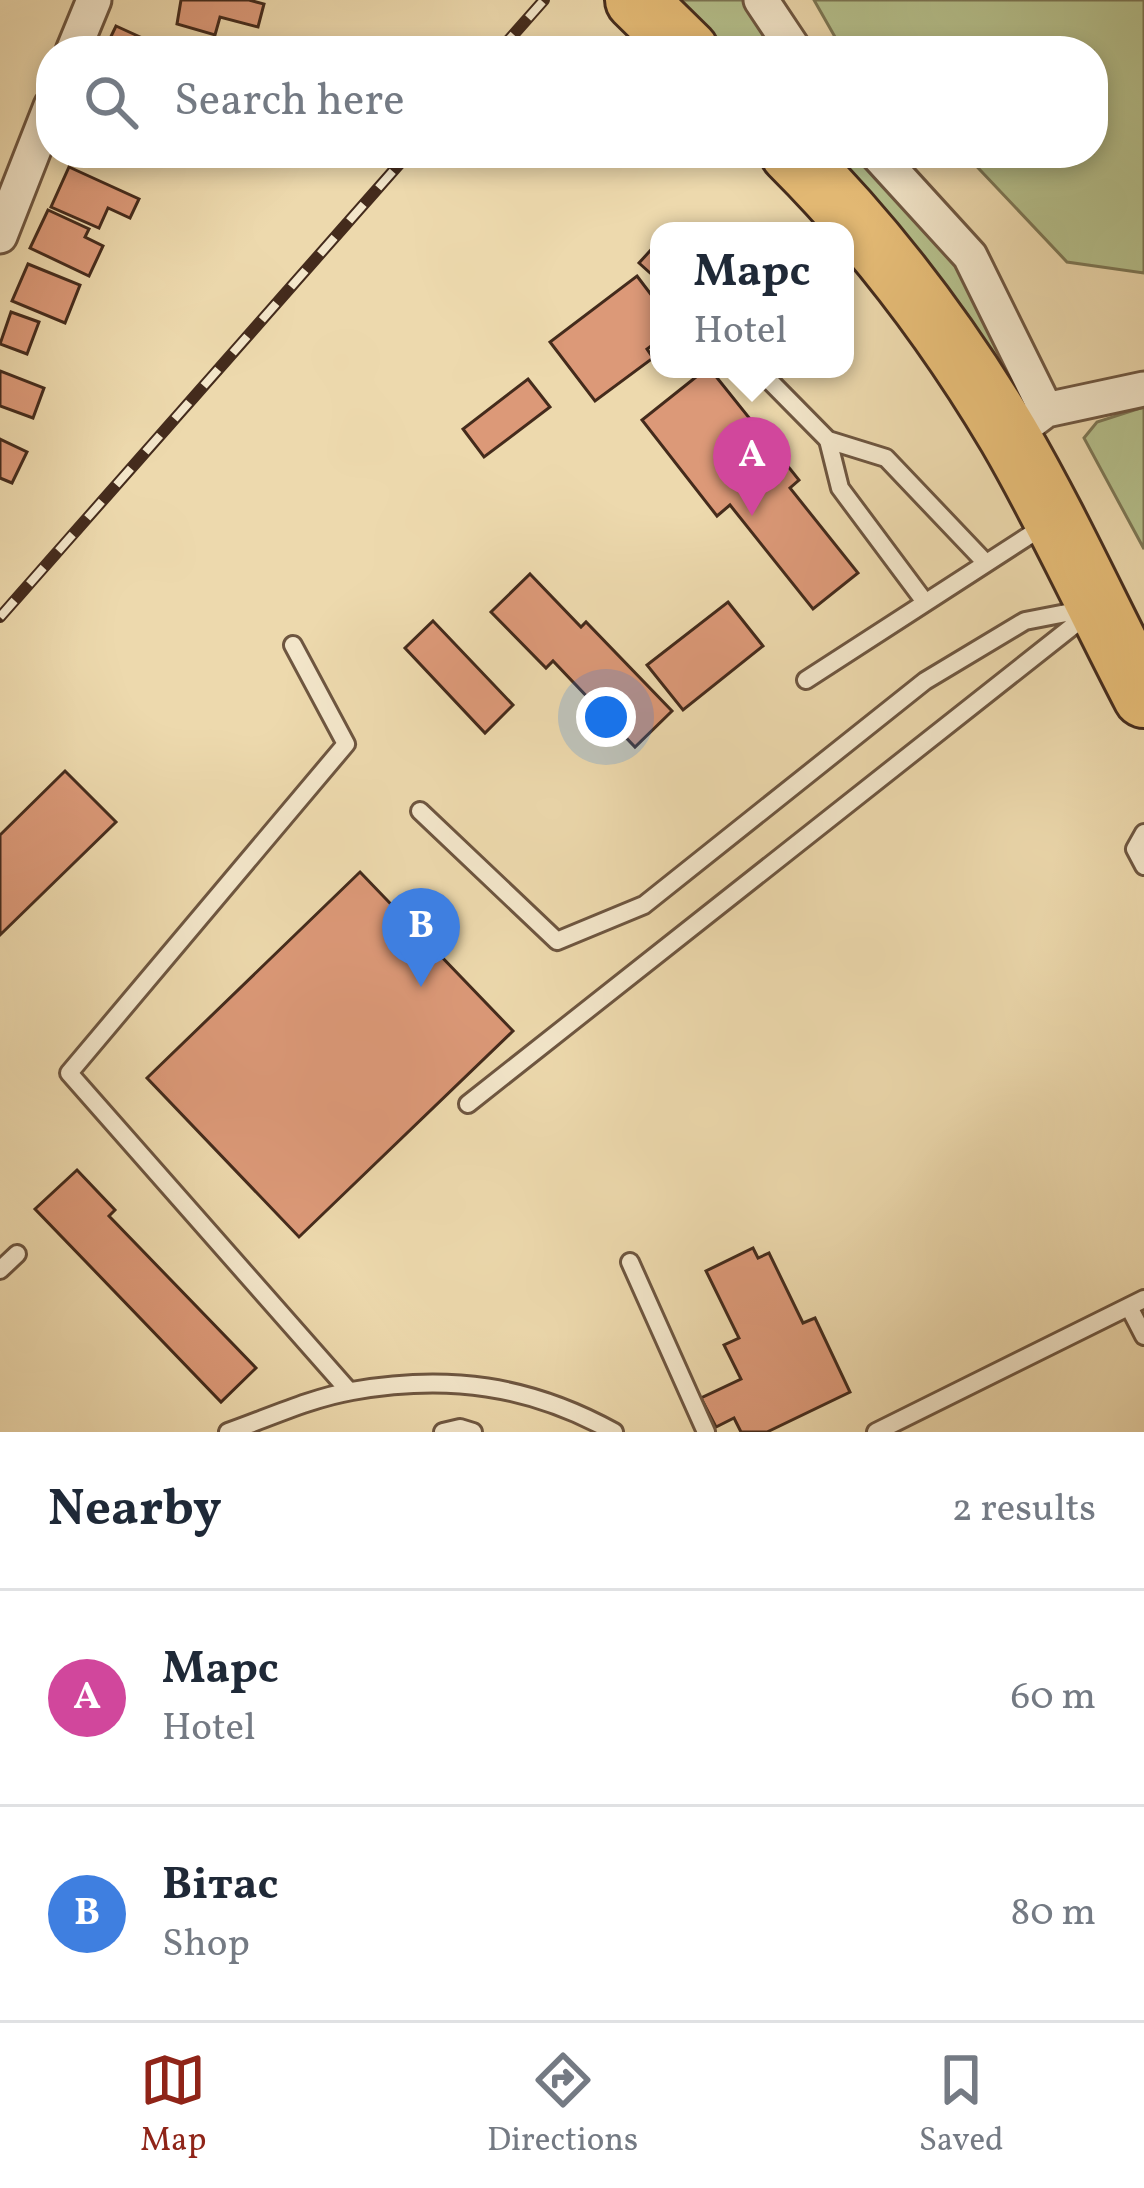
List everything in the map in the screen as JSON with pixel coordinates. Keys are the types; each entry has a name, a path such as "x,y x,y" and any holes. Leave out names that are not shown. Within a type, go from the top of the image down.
{"highway":[{"path":"636,0 673,36"},
{"path":"806,168 851,213 945,337 1028,424 1052,521 1144,698"}],"street":[{"path":"79,36 94,0"},
{"path":"761,0 785,36"},
{"path":"0,236 36,144"},
{"path":"889,168 970,256 1028,424 1144,388"}],"lane":[{"path":"767,378 828,440 886,458 985,562"},
{"path":"828,440 840,488 926,602"},
{"path":"806,680 1052,521"},
{"path":"420,811 557,941 644,905 925,681 1025,622 1097,607"},
{"path":"468,1104 1097,607"},
{"path":"293,645 346,744 69,1072 349,1391"},
{"path":"1144,833 1135,849 1144,866"},
{"path":"0,1270 17,1254"},
{"path":"630,1262 706,1432"},
{"path":"876,1432 1136,1303 1144,1336"},
{"path":"228,1432 349,1391 432,1382 506,1389 567,1406 614,1432"},
{"path":"443,1432 460,1428 473,1432"}],"green space":[{"path":"663,0 748,0 769,36 702,36"},
{"path":"814,0 1144,0 1144,273 1067,262 978,168 1108,168 1108,36 834,36"},
{"path":"836,168 878,168 917,212 970,284 1021,394 1004,384"},
{"path":"1144,407 1144,549 1084,438 1097,422"}],"building":[{"path":"181,0 264,4 258,27 220,17 215,35 177,24"},
{"path":"116,26 138,36 111,36"},
{"path":"69,168 139,199 130,218 108,208 99,228 51,207"},
{"path":"48,210 89,229 85,237 103,246 89,276 30,248"},
{"path":"650,251 650,273 639,263"},
{"path":"28,264 80,285 65,323 12,301"},
{"path":"637,276 650,293 650,360 595,401 550,342"},
{"path":"11,312 39,322 27,354 0,344"},
{"path":"0,371 44,388 33,418 0,406"},
{"path":"695,378 717,378 799,480 790,488 858,573 813,609 730,505 717,516 642,420"},
{"path":"528,379 550,407 484,457 463,429"},
{"path":"0,439 27,452 12,483 0,478"},
{"path":"530,574 581,627 586,622 672,711 635,747 553,661 546,668 491,612"},
{"path":"728,602 763,646 683,710 647,665"},
{"path":"433,621 513,705 485,733 405,648"},
{"path":"65,771 116,822 0,935 0,835"},
{"path":"360,872 513,1031 299,1237 147,1078"},
{"path":"77,1170 115,1210 109,1216 256,1368 221,1402 35,1209"},
{"path":"753,1248 758,1258 769,1253 803,1323 815,1318 850,1392 767,1432 741,1432 734,1418 716,1427 701,1398 741,1379 724,1345 739,1338 706,1271"}],"railway":[{"path":"512,36 544,0"},
{"path":"0,617 396,168"}],"place":[{"name":"Марс","path":"752,516"},
{"name":"Вітас","path":"421,987"}]}
